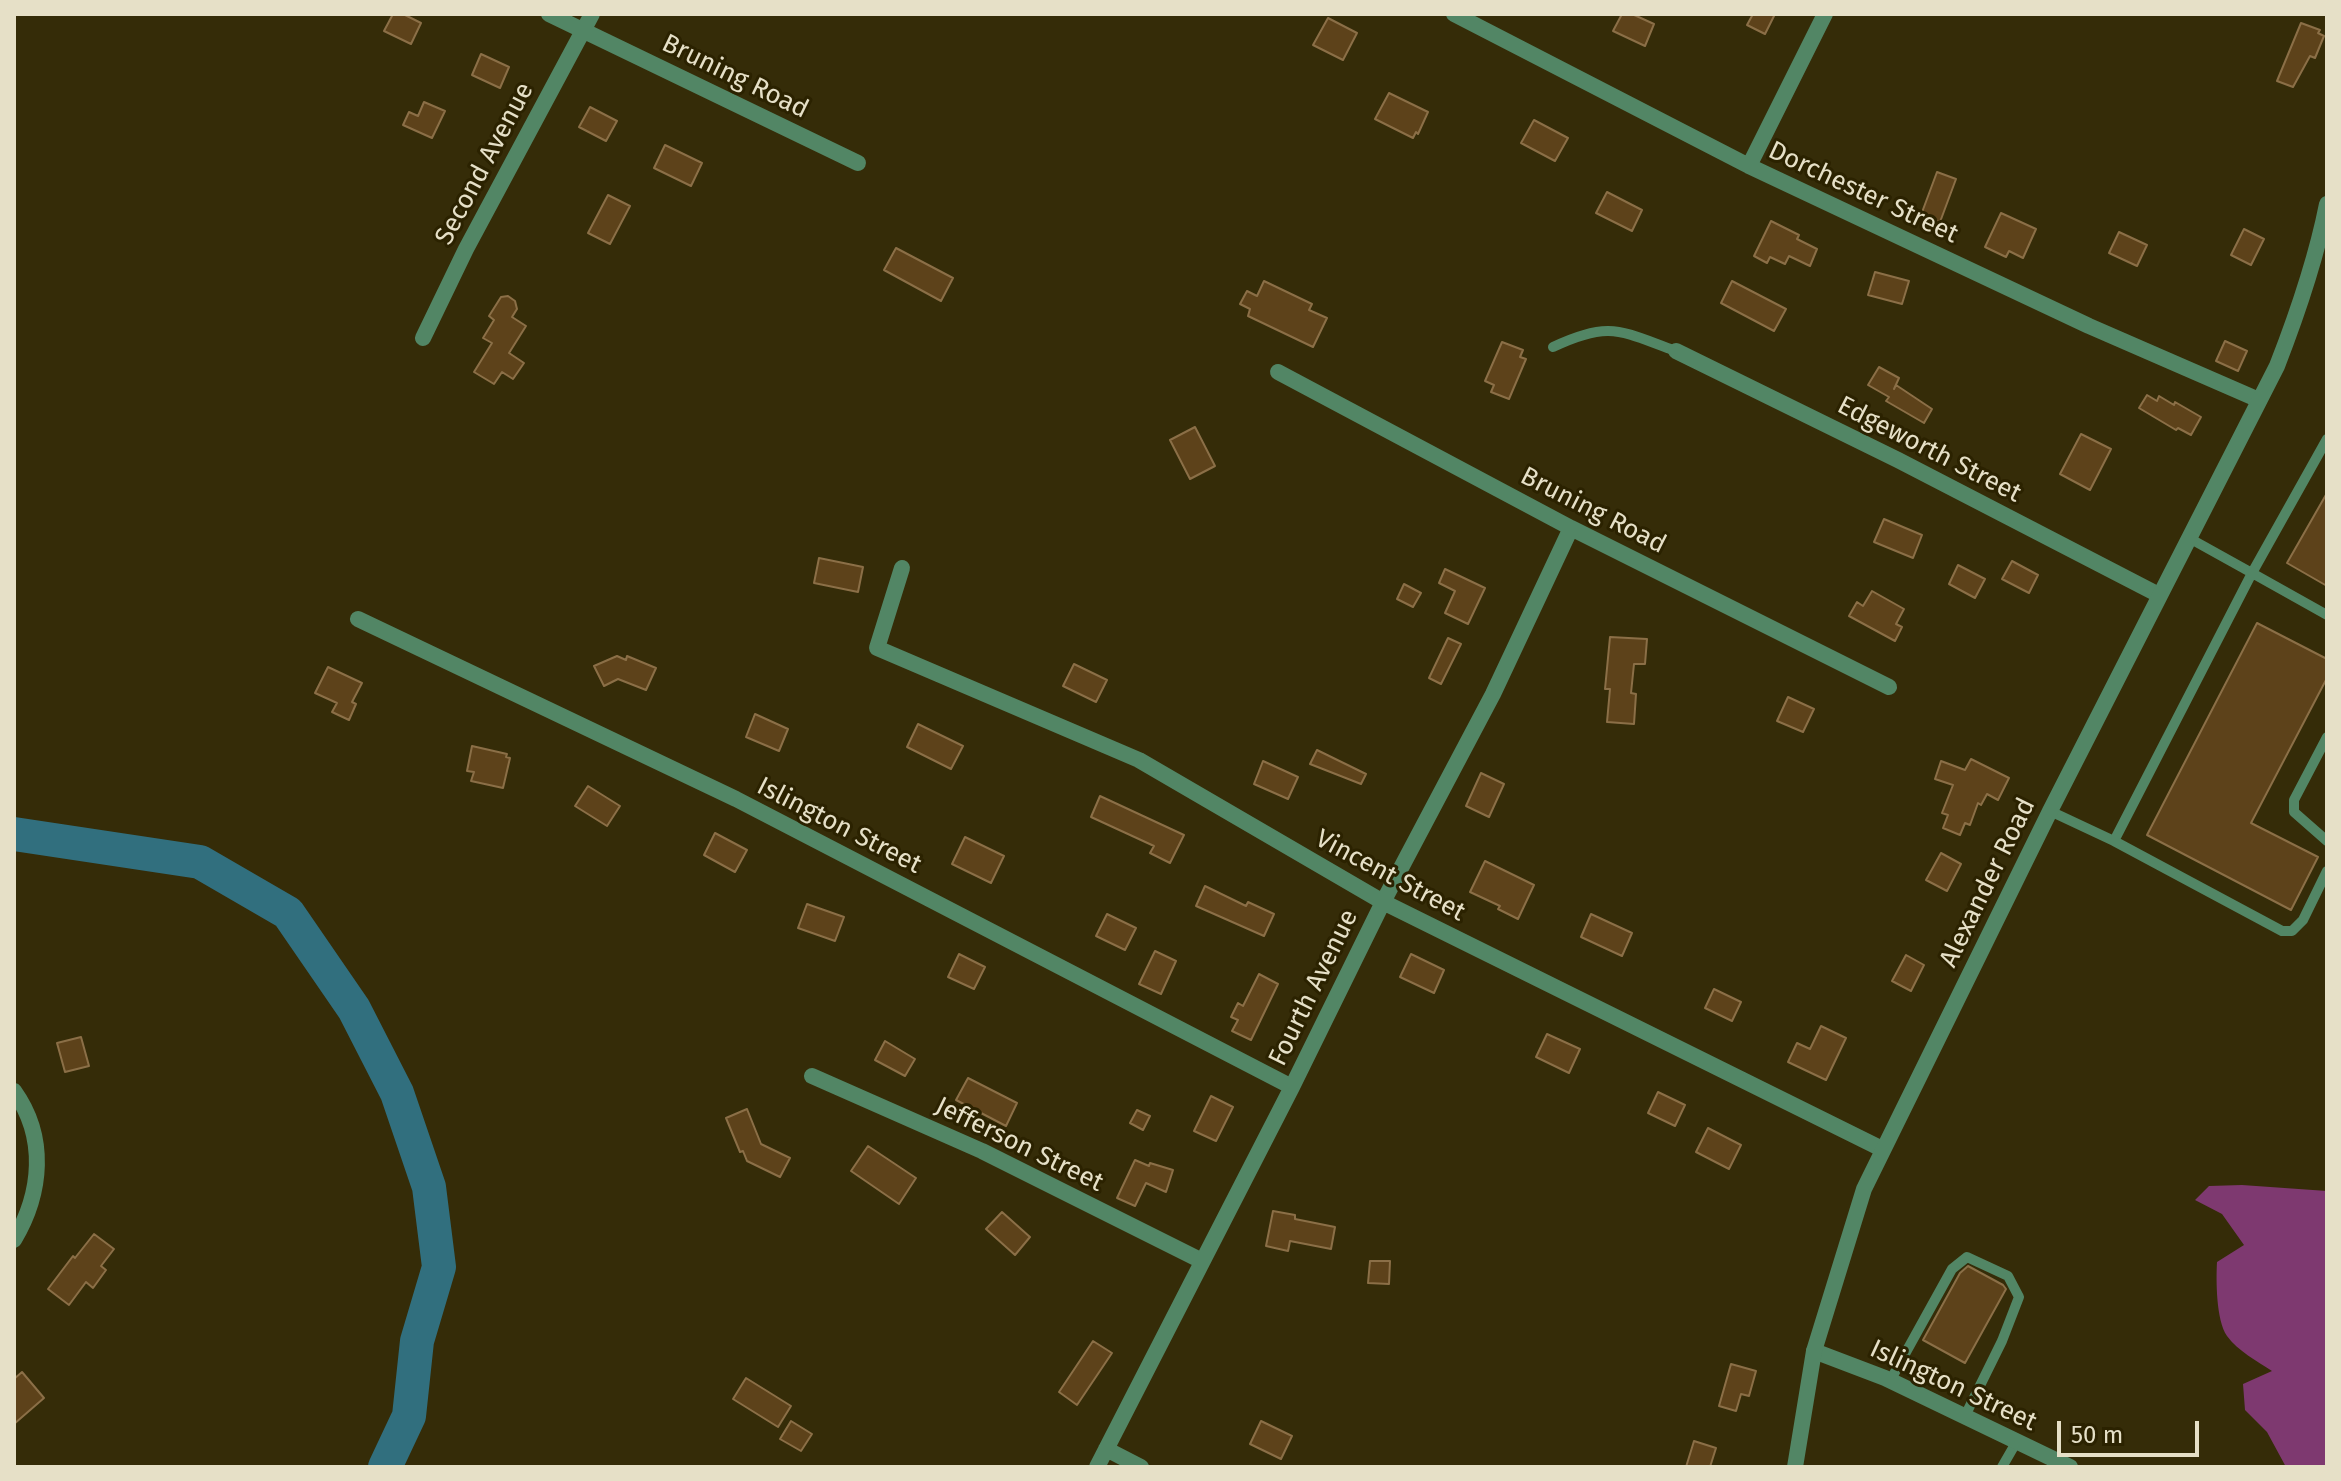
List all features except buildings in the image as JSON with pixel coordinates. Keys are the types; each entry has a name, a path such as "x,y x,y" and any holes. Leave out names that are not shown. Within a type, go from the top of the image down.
{"street":[{"name":"Bruning Road","path":"549,14 858,163"},
{"name":"Second Avenue","path":"423,338 466,249 592,14"},
{"name":"Dorchester Street","path":"1454,14 1749,166 2089,326 2259,400"},
{"path":"1749,166 1825,14"},
{"name":"Alexander Road","path":"1795,1467 1814,1351 1860,1202 1882,1149 2259,400 2305,296 2327,204"},
{"name":"Edgeworth Street","path":"1676,351 1884,453 2159,595"},
{"name":"Bruning Road","path":"1278,372 1571,528 1889,687"},
{"name":"Fourth Avenue","path":"1097,1467 1383,902 1493,694 1571,528"},
{"name":"Vincent Street","path":"902,568 877,648 1139,760 1383,902 1882,1149"},
{"name":"Islington Street","path":"358,619 736,799 1292,1087"},
{"name":"Jefferson Street","path":"812,1076 982,1151 1202,1261"},
{"path":"14,1091 31,1122 37,1146 38,1170 35,1194 27,1218 14,1240"},
{"name":"Islington Street","path":"1814,1351 1890,1381 2070,1467"},
{"path":"1106,1449 1141,1467"}],"lane":[{"path":"1553,347 1580,334 1612,329 1676,351"},
{"path":"2114,841 2252,573 2327,439"},
{"path":"2189,538 2327,615"},
{"path":"2327,737 2294,800 2294,812 2327,841"},
{"path":"2050,811 2114,841 2282,931 2292,931 2303,920 2327,871"},
{"path":"1890,1381 1952,1269 1967,1257 2008,1276 2019,1297 2002,1341 1965,1416"},
{"path":"2002,1467 2017,1441"}],"shaded area":[{"path":"2209,1186 2327,1191 2327,1467 2286,1467 2267,1432 2245,1410 2243,1384 2272,1371 2242,1351 2223,1329 2217,1262 2244,1245 2222,1214 2195,1200"}],"waterway":[{"path":"14,834 200,862 288,913 354,1009 397,1093 429,1187 439,1267 417,1341 409,1416 385,1467"}]}
